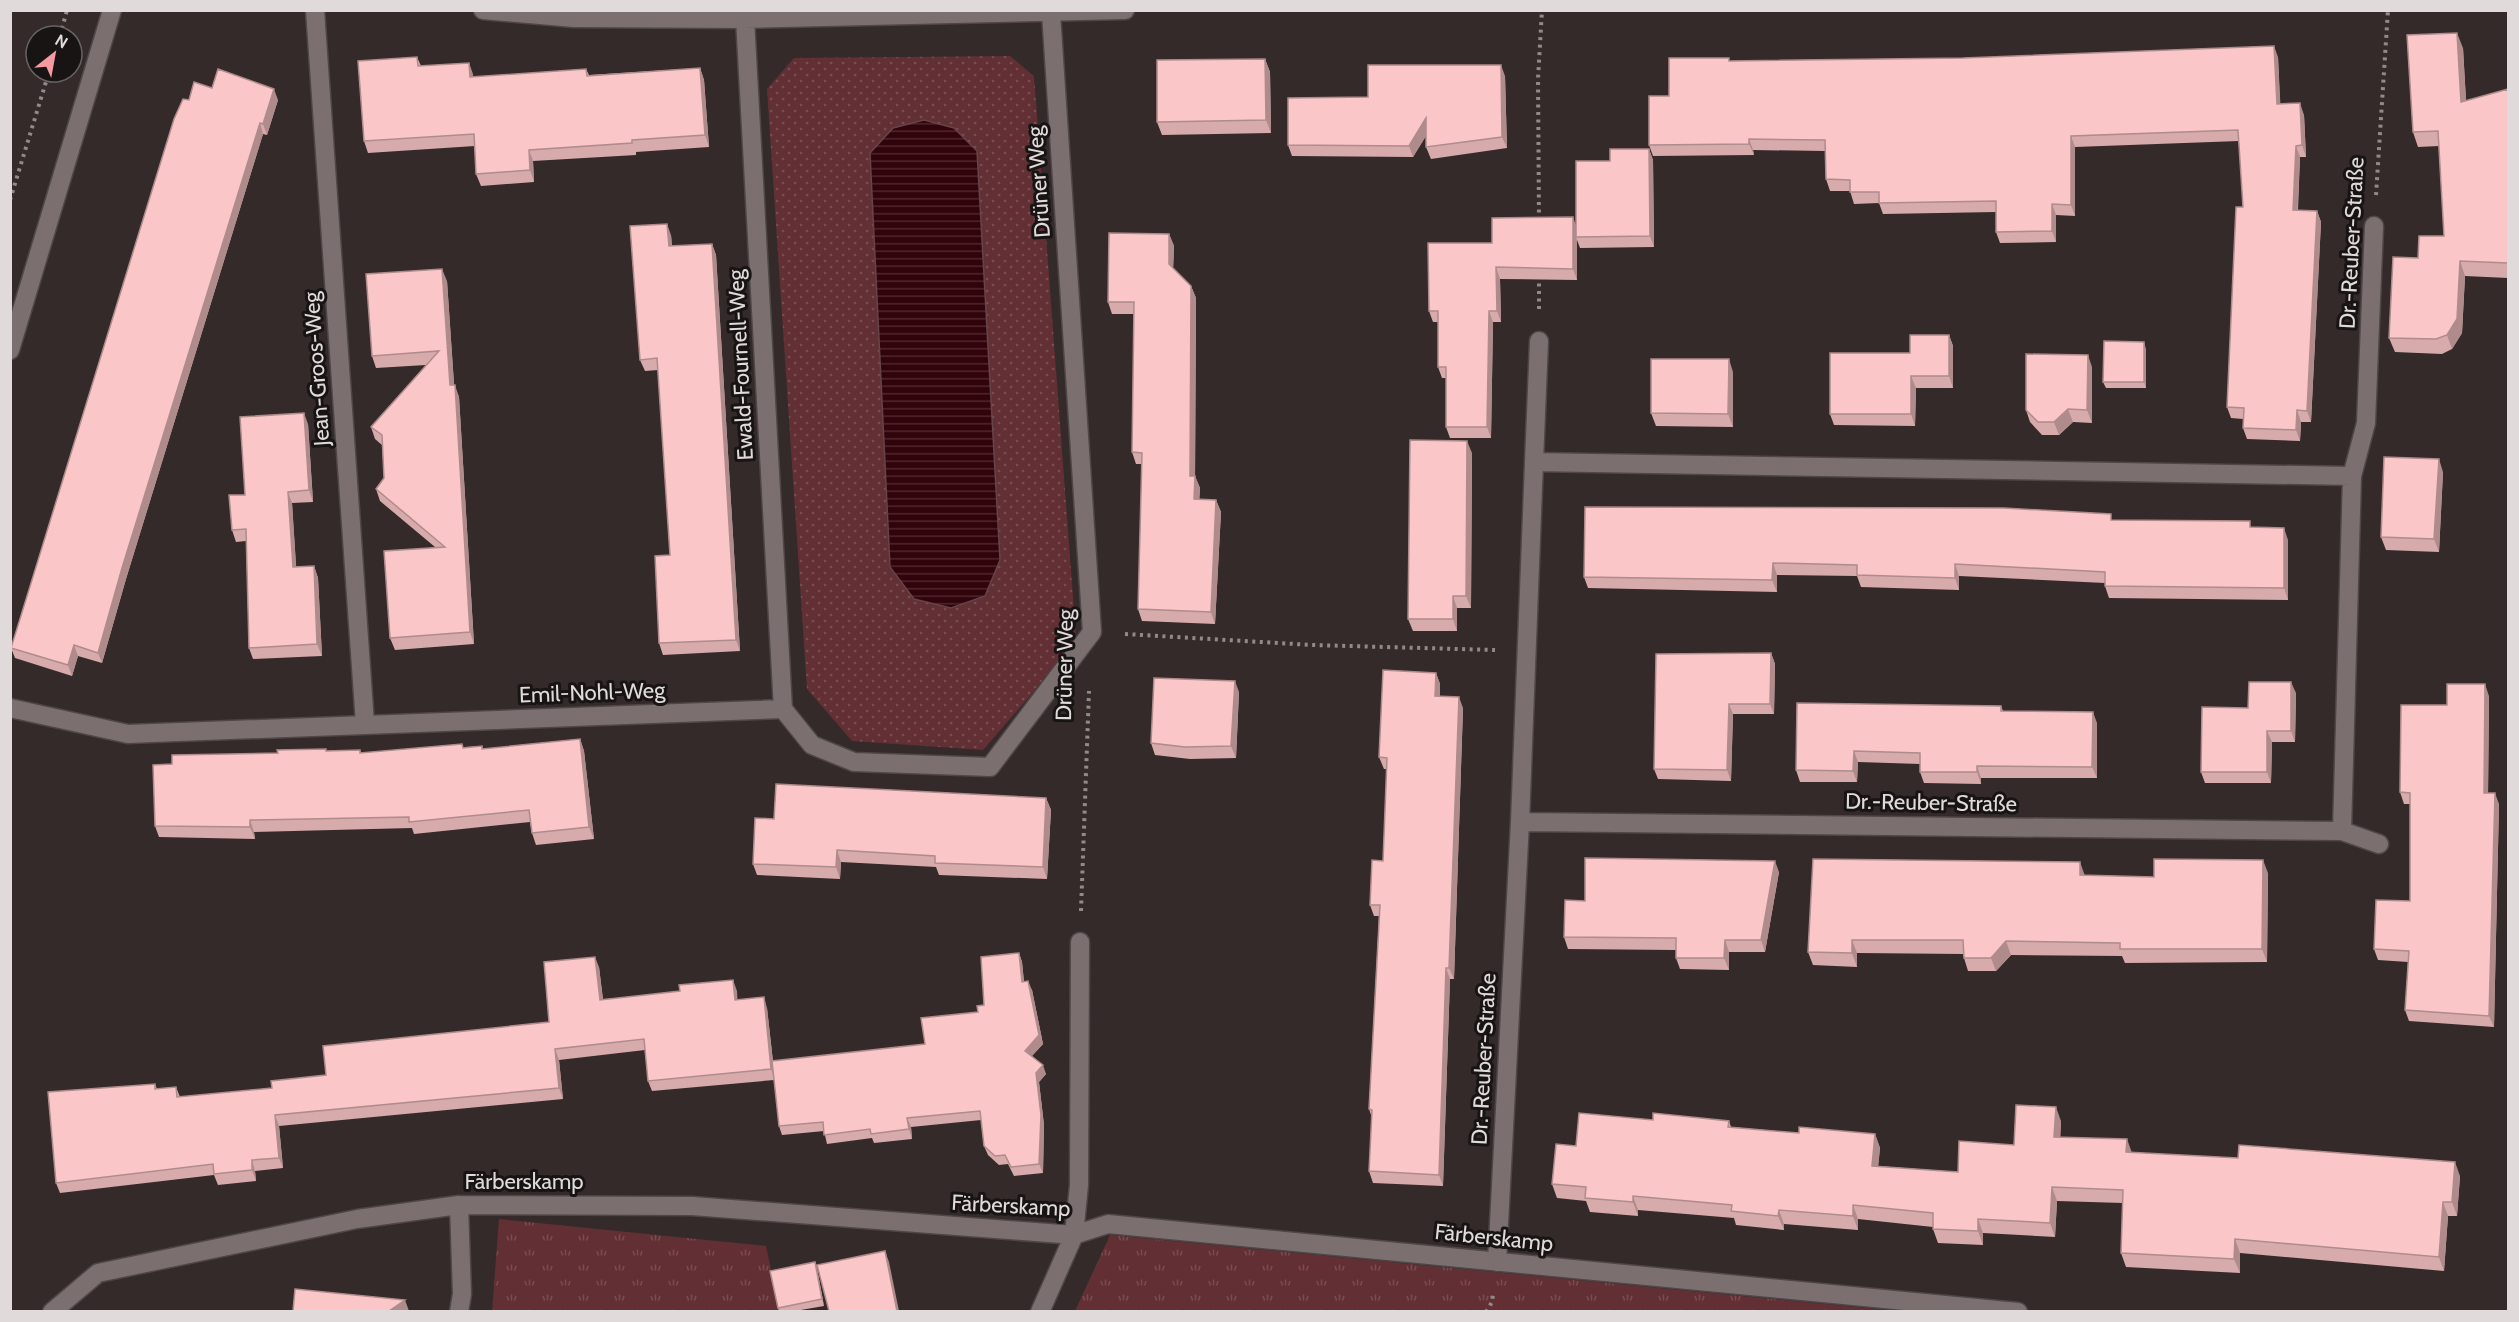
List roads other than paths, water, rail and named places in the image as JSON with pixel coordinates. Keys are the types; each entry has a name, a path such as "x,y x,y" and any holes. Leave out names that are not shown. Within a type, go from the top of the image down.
{"street":[{"path":"10,350 112,10"},
{"name":"Jean-Groos-Weg","path":"315,10 365,724"},
{"path":"483,10 574,18 745,19 1052,14 1125,10"},
{"name":"Drüner Weg","path":"783,709 812,745 854,762 990,767 1092,632 1052,14"},
{"name":"Ewald-Fournell-Weg","path":"745,19 783,709"},
{"name":"Dr.-Reuber-Straße","path":"2342,831 2352,476 2366,423 2374,226"},
{"name":"Dr.-Reuber-Straße","path":"1497,1262 1520,822 1539,341"},
{"path":"1534,462 2352,476"},
{"name":"Emil-Nohl-Weg","path":"10,708 128,734 783,709"},
{"name":"Dr.-Reuber-Straße","path":"1520,822 2342,831 2379,844"},
{"path":"1040,1311 1074,1235 1080,1185 1080,942"},
{"path":"459,1205 462,1294 459,1311"},
{"name":"Färberskamp","path":"52,1311 98,1273 357,1218 459,1205 692,1206 1074,1235 1108,1224 2018,1311"}]}
